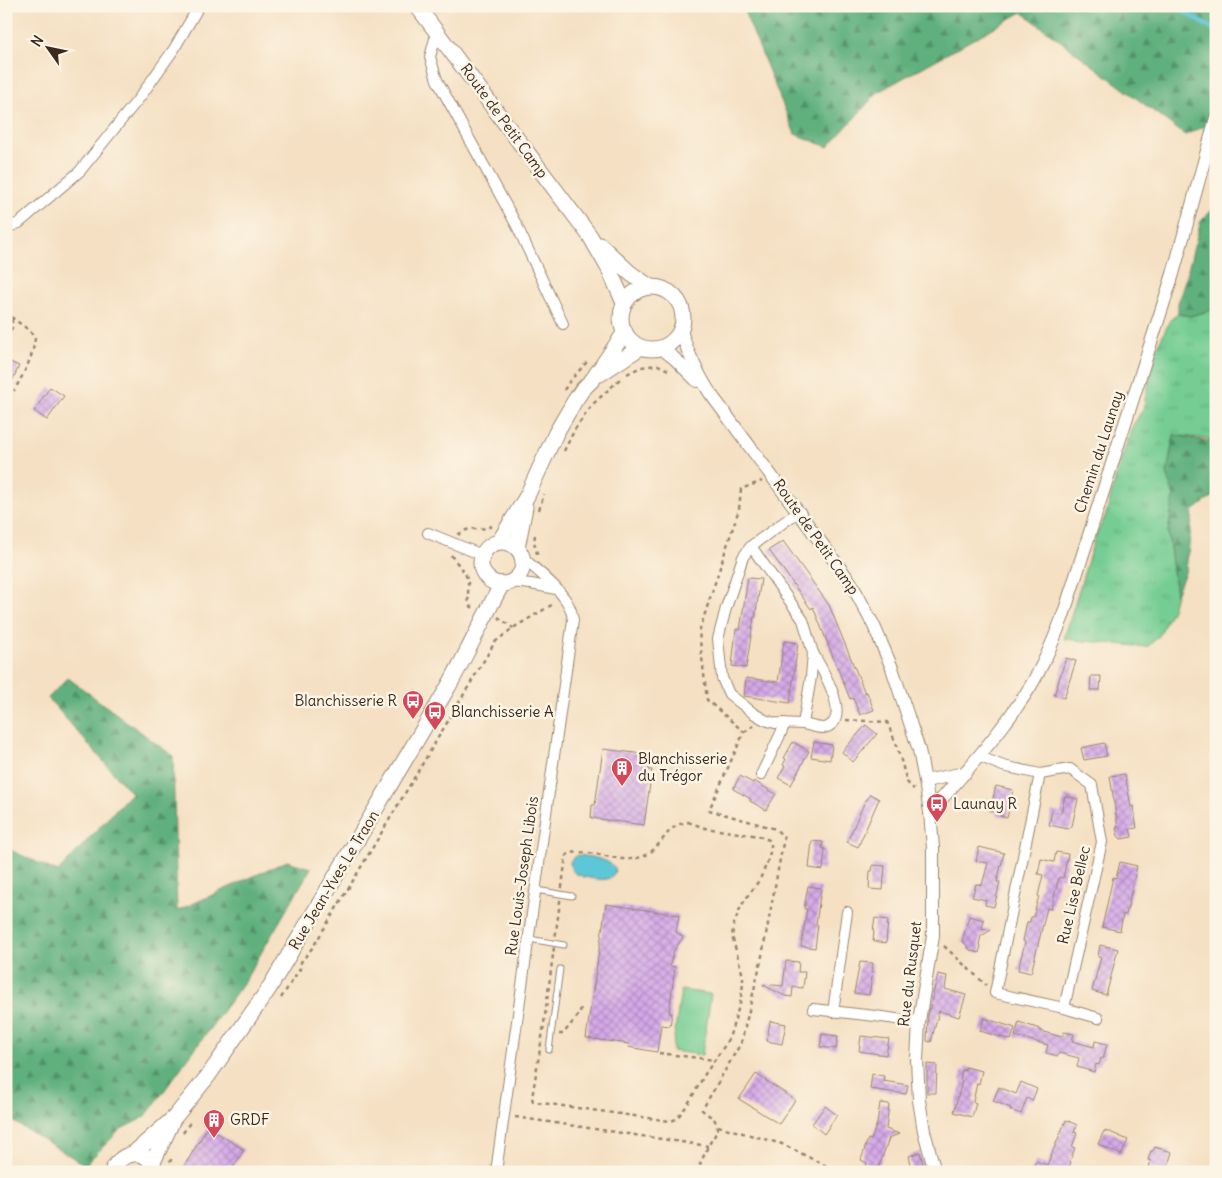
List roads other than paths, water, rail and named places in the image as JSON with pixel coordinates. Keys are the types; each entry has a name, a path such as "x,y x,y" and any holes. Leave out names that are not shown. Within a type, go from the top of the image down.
{"main road":[{"name":"Route de Petit Camp","path":"418,6 590,236 609,270 624,303"},
{"name":"Route de Petit Camp","path":"590,236 630,273 650,287"},
{"path":"650,287 660,288 676,298 681,307 683,317 682,327 675,339 668,345 655,349 640,347 630,340 624,332 622,322 624,303 633,294 650,287"},
{"path":"499,542 527,496 556,433 578,396 593,379 624,332"},
{"path":"593,379 640,347"},
{"path":"483,611 507,583 520,574 522,568 520,552 527,496"},
{"path":"507,583 493,582 485,576 481,568 482,555 491,545 499,542 506,542 520,552"},
{"name":"Rue Jean-Yves Le Traon","path":"112,1172 117,1162 124,1156 133,1154 174,1118 208,1076 268,990 464,660 474,639 483,611 485,576"},
{"path":"154,1168 174,1118"},
{"path":"133,1154 147,1158 154,1168"}],"street":[{"path":"6,228 19,223 80,170 140,96 174,48 199,6"},
{"path":"437,31 430,57 437,80 516,224 563,324"},
{"name":"Chemin du Launay","path":"930,812 965,773 1019,704 1039,672 1063,616 1173,274 1216,118"},
{"name":"Route de Petit Camp","path":"680,330 695,369 710,393 851,583 874,626 892,668 919,750"},
{"name":"Route de Petit Camp","path":"661,348 710,393"},
{"path":"751,546 803,620 813,653 825,673 837,706 835,721 829,726 824,728 803,724 775,723 766,720 753,713 729,694 722,678 718,639 743,557 751,546 800,512"},
{"path":"428,533 482,555"},
{"name":"Rue Louis-Joseph Libois","path":"496,1172 573,620 570,608 565,600 520,552"},
{"path":"507,583 532,584 556,589"},
{"path":"803,724 813,653"},
{"path":"761,775 785,723"},
{"name":"Rue du Rusquet","path":"919,750 930,812 933,848 933,936 919,1021 917,1060 919,1100 934,1172"},
{"path":"978,756 1003,766 1040,774 995,993 1064,1008 1098,1018"},
{"name":"Rue Lise Bellec","path":"1040,774 1070,769 1092,785 1102,842 1064,1008"},
{"path":"925,781 965,773"},
{"path":"833,1012 846,912"},
{"path":"813,1009 910,1022 919,1021"}],"lane":[{"path":"536,890 572,896"},
{"path":"529,939 564,945"},
{"path":"549,1050 560,970"}],"water":[{"path":"578,855 598,858 608,862 615,868 613,875 610,878 603,879 578,875 572,869 570,862"}],"waterway":[{"path":"1175,6 1216,31"}],"place":[{"name":"Blanchisserie R","path":"413,720"},
{"name":"Blanchisserie A","path":"435,731"},
{"name":"Blanchisserie du Trégor","path":"622,787"},
{"name":"Launay R","path":"937,823"},
{"name":"GRDF","path":"214,1139"}]}
